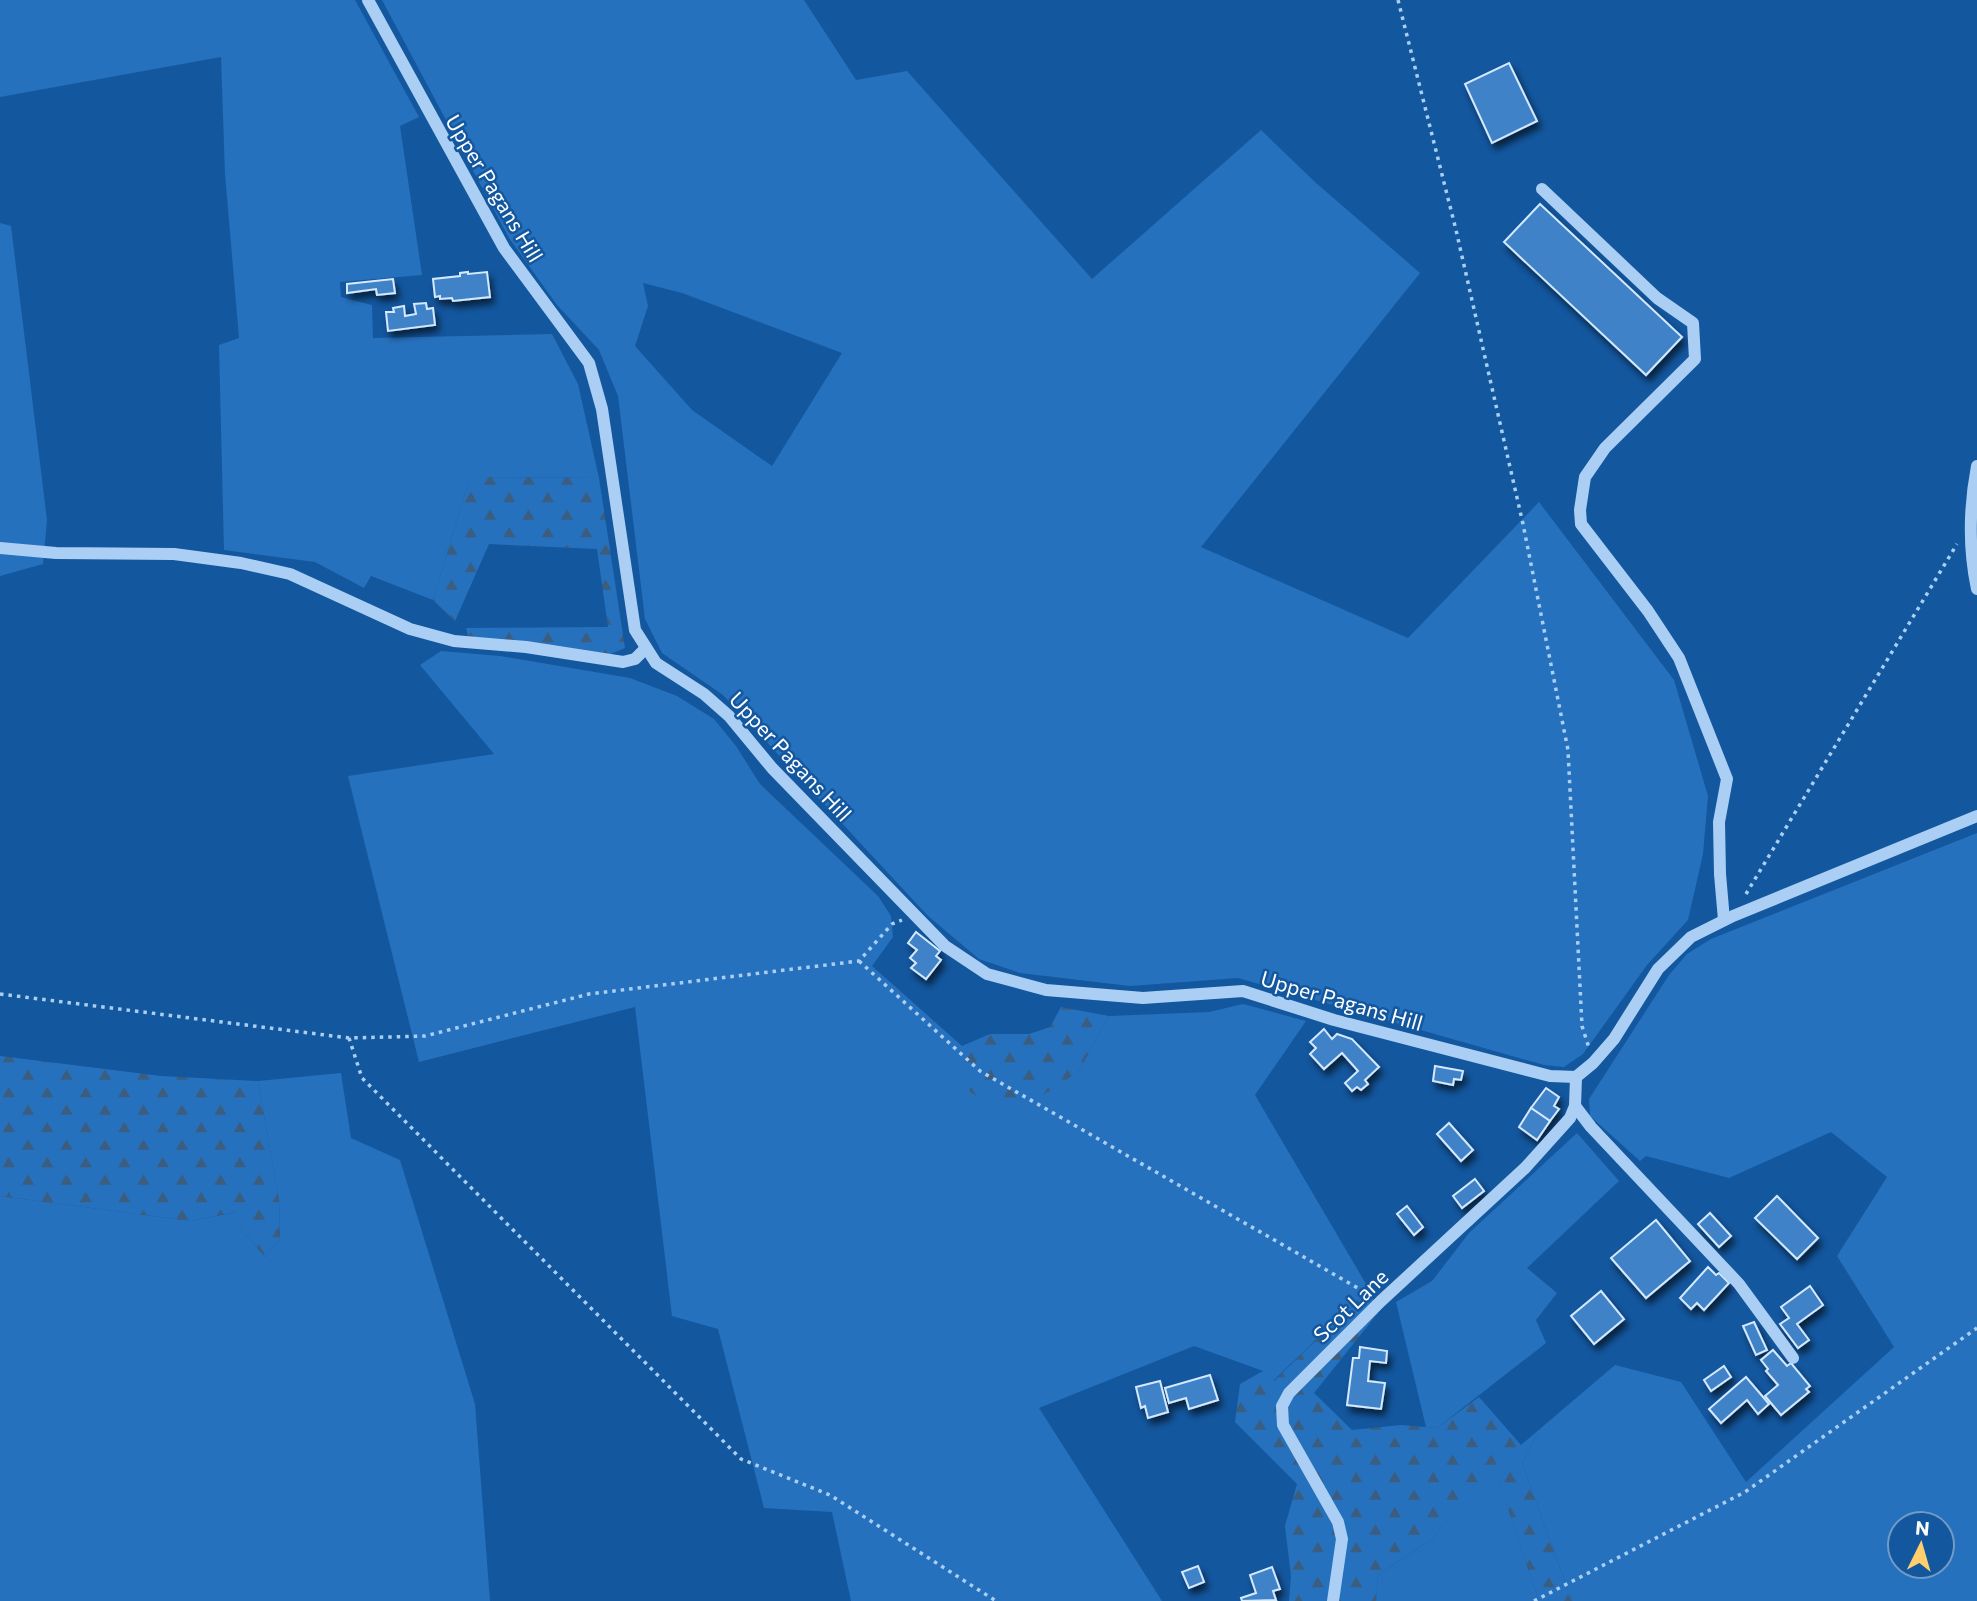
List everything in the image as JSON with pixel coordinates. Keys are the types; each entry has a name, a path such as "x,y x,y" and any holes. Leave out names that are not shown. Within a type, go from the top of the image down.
{"street":[{"name":"Upper Pagans Hill","path":"368,0 504,248 589,363 602,409 635,630 656,663 704,694 729,716 772,768 945,946 987,974 1046,990 1143,998 1243,991 1334,1020 1550,1076 1576,1077"},
{"path":"1542,189 1657,298 1693,323 1695,359 1605,448 1585,477 1580,510 1581,524 1648,611 1679,658 1727,779 1719,822 1720,874 1728,918"},
{"path":"1977,466 1969,524 1971,562 1977,589"},
{"path":"0,548 55,553 174,554 241,563 290,574 410,629 454,641 526,647 622,662 635,659 646,648"},
{"path":"1793,1358 1739,1284 1600,1137 1575,1106 1576,1077 1614,1040 1658,969 1691,937 1728,918 1977,816"},
{"name":"Scot Lane","path":"1333,1601 1342,1539 1338,1522 1283,1425 1282,1406 1289,1393 1381,1301 1525,1168 1570,1118 1575,1106"}],"path":[{"path":"1398,0 1453,217 1520,511 1568,750 1582,1026 1593,1063"},
{"path":"1728,918 1969,524"},
{"path":"0,994 349,1038 425,1036 589,994 859,961 892,923 914,916"},
{"path":"859,961 981,1071 1381,1301"},
{"path":"349,1038 362,1078 741,1459 830,1495 996,1601"},
{"path":"1534,1601 1745,1492 1977,1328"}],"green space":[{"path":"0,0 355,0 419,117 400,126 422,275 340,282 341,297 372,305 373,338 552,334 578,384 599,478 470,477 433,600 371,576 364,588 315,562 224,550 219,345 239,338 225,174 221,57 0,97"},
{"path":"382,0 804,0 856,80 907,71 1092,279 1261,130 1315,182 1420,273 1201,547 1408,638 1539,502 1674,680 1708,796 1703,854 1688,920 1647,965 1583,1054 1564,1067 1544,1065 1238,978 1130,986 1020,973 979,959 928,916 723,695 662,653 645,619 618,396 599,350 557,305 509,238","holes":["643,283 682,293 842,353 772,466 692,410 635,346 648,306"]},
{"path":"0,223 11,226 47,520 43,564 0,576"},
{"path":"470,477 599,478 625,648 608,655 468,636 466,628 608,627 597,549 489,544 455,621 433,600"},
{"path":"441,651 500,656 630,678 677,696 714,719 736,746 760,784 878,896 891,916 893,937 872,966 962,1046 962,1081 1078,1072 1109,1016 1209,1012 1243,1004 1306,1021 1255,1095 1369,1289 1273,1381 1263,1371 1194,1346 1039,1408 1162,1601 851,1601 832,1512 764,1508 718,1329 672,1316 635,1007 419,1062 348,776 494,754 420,665"},
{"path":"1977,833 1977,1601 1572,1601 1522,1463 1541,1428 1615,1365 1681,1382 1746,1482 1894,1347 1837,1256 1887,1177 1831,1132 1729,1178 1646,1156 1640,1161 1590,1116 1589,1099 1669,975 1687,954 1711,939"},
{"path":"1061,1007 1109,1016 1078,1072 1010,1117 970,1092 962,1080 962,1046 990,1034 1029,1034 1050,1027"},
{"path":"0,1056 161,1076 258,1081 279,1201 280,1238 265,1257 242,1230 235,1212 191,1221 0,1196"},
{"path":"341,1073 351,1138 400,1160 475,1404 490,1601 0,1601 0,1196 191,1221 236,1212 242,1230 265,1257 280,1238 279,1201 258,1081"},
{"path":"1577,1133 1619,1181 1527,1268 1557,1293 1536,1320 1546,1343 1437,1428 1426,1427 1396,1302 1432,1281 1469,1233"},
{"path":"1369,1289 1378,1313 1314,1393 1352,1430 1401,1425 1437,1428 1479,1397 1521,1445 1541,1428 1522,1463 1572,1601 1539,1601 1493,1465 1432,1539 1378,1575 1376,1601 1289,1601 1291,1576 1285,1526 1297,1484 1235,1422 1240,1384 1263,1371 1274,1381"},
{"path":"1493,1464 1539,1601 1376,1601 1378,1575 1432,1539"}],"building":[{"path":"1509,63 1537,121 1492,143 1465,84"},
{"path":"1540,204 1682,337 1646,375 1504,242"},
{"path":"487,272 490,297 453,301 452,298 435,297 433,279 460,276 460,273"},
{"path":"393,279 395,293 377,295 376,289 347,293 347,284"},
{"path":"426,303 427,309 433,308 435,325 388,331 386,312 394,312 393,308 404,306 405,316 416,314 414,304"},
{"path":"916,932 940,951 936,956 941,960 926,979 911,968 916,963 910,958 917,950 908,943"},
{"path":"1324,1029 1332,1039 1337,1034 1352,1039 1379,1067 1365,1080 1368,1084 1361,1090 1357,1087 1352,1091 1345,1083 1358,1071 1342,1053 1324,1069 1310,1054 1316,1048 1310,1042"},
{"path":"1435,1066 1463,1071 1461,1080 1454,1079 1453,1085 1433,1081"},
{"path":"1546,1088 1559,1097 1554,1106 1559,1109 1550,1121 1531,1108"},
{"path":"1531,1108 1550,1121 1537,1140 1519,1127"},
{"path":"1449,1123 1473,1150 1461,1161 1437,1134"},
{"path":"1475,1179 1484,1191 1462,1208 1453,1196"},
{"path":"1777,1196 1818,1238 1797,1259 1755,1218"},
{"path":"1407,1206 1423,1227 1414,1235 1397,1214"},
{"path":"1710,1213 1731,1236 1719,1247 1698,1224"},
{"path":"1656,1220 1690,1261 1646,1298 1611,1258"},
{"path":"1708,1267 1729,1283 1704,1310 1697,1303 1691,1309 1680,1298"},
{"path":"1810,1286 1823,1305 1797,1324 1809,1340 1798,1348 1780,1324 1789,1318 1781,1307"},
{"path":"1601,1291 1624,1319 1594,1344 1571,1316"},
{"path":"1754,1322 1767,1350 1756,1355 1743,1326"},
{"path":"1360,1347 1387,1351 1386,1363 1370,1361 1368,1381 1385,1383 1381,1409 1347,1405 1353,1358 1359,1358"},
{"path":"1773,1350 1787,1366 1791,1363 1810,1386 1806,1389 1809,1392 1781,1415 1765,1396 1778,1385 1761,1360"},
{"path":"1724,1366 1731,1377 1711,1391 1704,1380"},
{"path":"1210,1375 1218,1400 1189,1409 1186,1398 1169,1403 1165,1388"},
{"path":"1746,1377 1769,1404 1758,1414 1747,1400 1721,1423 1709,1409"},
{"path":"1160,1381 1168,1412 1148,1418 1145,1406 1141,1408 1136,1387"},
{"path":"1198,1566 1204,1582 1189,1588 1182,1572"},
{"path":"1272,1567 1280,1589 1273,1591 1276,1600 1242,1601 1241,1598 1256,1593 1250,1575"}]}
